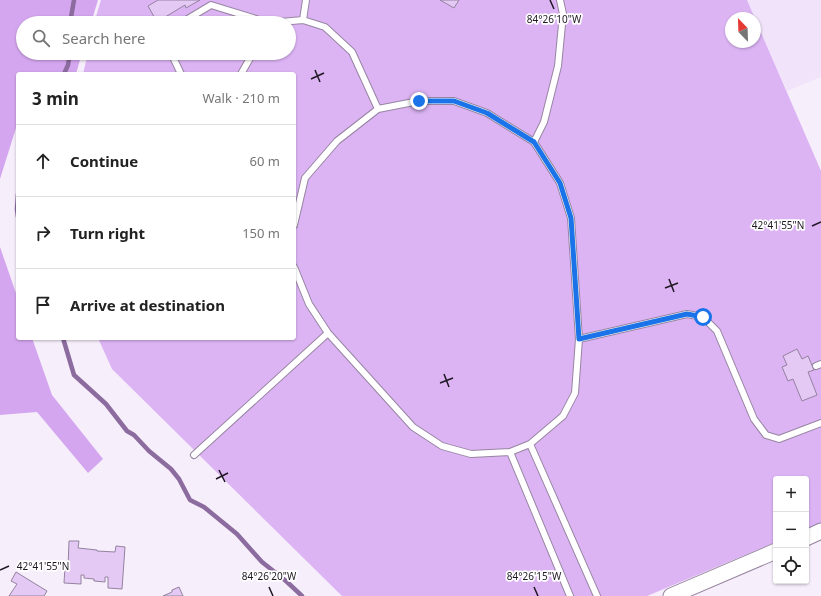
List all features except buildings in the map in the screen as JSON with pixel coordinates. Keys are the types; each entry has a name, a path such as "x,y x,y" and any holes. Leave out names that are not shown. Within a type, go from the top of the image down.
{"street":[{"path":"809,537 821,531"},
{"path":"671,596 773,552"}],"lane":[{"path":"303,20 306,0"},
{"path":"534,142 544,122 558,66 563,14 560,0"},
{"path":"193,16 211,5 246,16"},
{"path":"296,21 303,20 325,27 352,52 378,110"},
{"path":"174,60 180,72"},
{"path":"243,72 249,60"},
{"path":"296,216 305,178 337,141 378,110 419,101 454,101 487,113 534,142 560,183 571,218 579,339 575,393 563,416 530,444 510,452 470,454 442,446 413,427 328,333 309,304 296,271"},
{"path":"579,339 687,314 703,317 717,331 754,419 766,435 779,439 821,423"},
{"path":"194,455 328,333"},
{"path":"530,444 597,596"},
{"path":"510,452 570,596"}],"shaded area":[{"path":"0,0 98,0 93,16 16,16 16,60 80,60 77,72 16,72 16,128 0,179"},
{"path":"101,0 747,0 752,12 725,12 725,48 761,48 761,32 821,171 821,523 809,528 809,476 773,476 773,543 647,596 342,596 112,369 99,340 296,340 296,72 83,72 86,60 296,60 296,16 96,16"},
{"path":"747,0 821,0 821,77 787,91 761,32 761,12 752,12"},
{"path":"0,247 16,293 16,340 33,340 52,395 103,459 88,473 37,412 0,415"}],"waterway":[{"path":"71,16 74,0"},
{"path":"65,72 69,60"},
{"path":"64,340 74,375 106,404 127,431 134,435 149,451 171,469 179,479 190,500 204,507 237,534 262,562 302,596"}],"route":[{"path":"419,101 454,101 487,113 534,142 560,183 571,218 579,339 687,314 703,317"}]}
